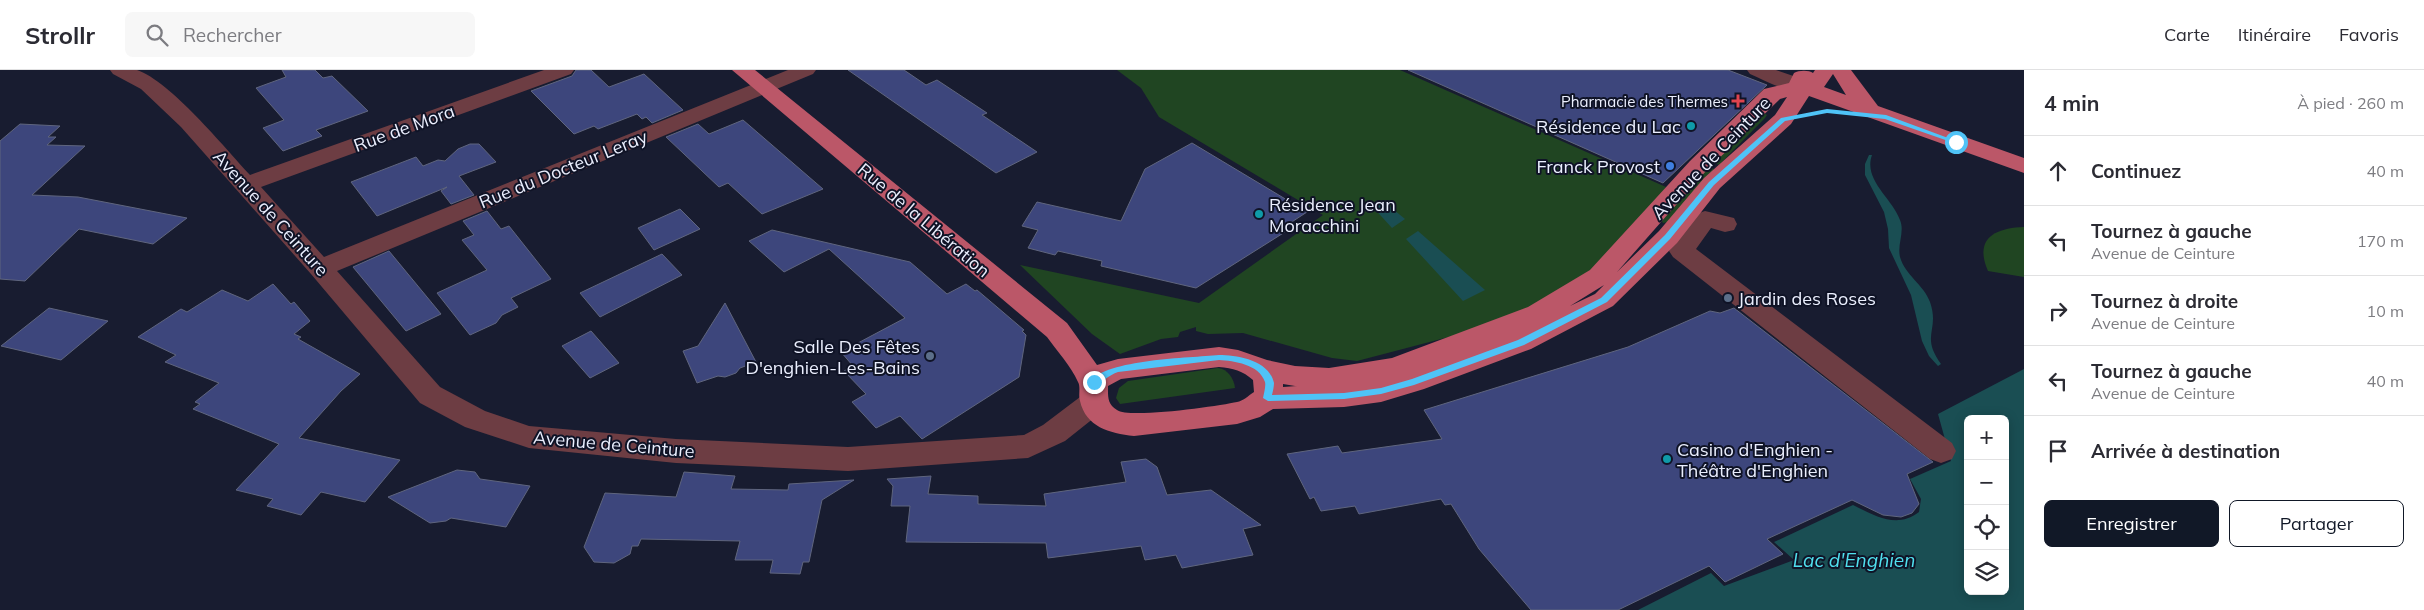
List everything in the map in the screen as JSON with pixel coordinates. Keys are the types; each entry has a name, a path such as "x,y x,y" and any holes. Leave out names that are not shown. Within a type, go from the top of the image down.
{"main road":[{"name":"Rue de la Libération","path":"742,70 1057,330 1094,392"},
{"path":"1806,78 1817,83 1825,70"},
{"path":"1841,70 1878,114"},
{"path":"1806,78 1878,114 2024,166"},
{"name":"Avenue de Ceinture","path":"1806,78 1798,96 1783,119 1712,183 1668,237 1604,300 1521,342 1414,382 1381,391 1344,396 1268,398 1238,413 1133,426 1108,420 1094,392 1104,374 1118,369 1219,358 1234,358 1258,369 1295,376 1329,378 1395,368 1537,314 1599,276 1698,166 1772,94 1806,78"},
{"path":"1783,119 1827,111 1878,114"},
{"path":"1258,369 1268,377 1270,391 1268,398"}],"street":[{"name":"Avenue de Ceinture","path":"120,70 148,85 189,122 320,268 430,395 475,419 529,437 676,451 848,459 1028,446 1054,433 1094,392"},
{"name":"Rue de Mora","path":"245,186 564,70"},
{"name":"Rue du Docteur Leray","path":"320,268 806,70"},
{"path":"1757,70 1806,78"},
{"path":"1725,224 1705,219 1682,251 1941,451"}],"shaded area":[{"path":"1117,70 1400,70 1666,187 1599,276 1537,314 1357,361 1332,358 1243,333 1208,334 1196,331 1196,327 1180,332 1178,337 1161,339 1120,354 1092,334 1020,265 1199,303 1323,215 1159,117 1141,88"},
{"path":"1764,113 1767,115 1765,118 1719,165 1712,161"},
{"path":"1708,166 1714,169 1668,222 1663,223 1662,221"},
{"path":"2024,227 2024,277 1988,271 1984,260 1985,243 1996,233"},
{"path":"1218,368 1225,370 1230,375 1235,388 1120,404 1116,398 1119,388 1128,381"}],"water":[{"path":"1869,155 1872,155 1871,173 1900,220 1902,229 1899,252 1902,263 1930,302 1933,320 1931,339 1935,354 1941,364 1938,366 1929,356 1922,341 1911,295 1889,248 1888,229 1884,212 1865,175 1865,164"},
{"path":"1383,201 1405,219 1392,228 1371,205"},
{"path":"1418,231 1485,290 1463,301 1406,239"},
{"name":"Lac d'Enghien","path":"2024,369 2024,610 1638,610 1711,573 1724,586 1794,560 1774,542 1853,505 1886,519 1902,520 1911,517 1919,512 1921,499 1910,479 1951,461 1938,414"}],"building":[{"path":"282,70 315,70 323,78 332,76 368,111 316,130 322,136 283,151 263,128 284,120 256,88 286,77"},
{"path":"576,70 591,70 609,87 644,74 683,110 652,123 646,117 642,119 637,114 598,129 594,126 574,134 531,91 572,76"},
{"path":"848,70 904,70 926,85 937,80 987,113 982,115 1037,152 996,173"},
{"path":"1408,70 1728,70 1767,85 1663,183"},
{"path":"743,120 823,189 762,214 728,183 719,187 666,137 698,124 709,134"},
{"path":"20,124 60,126 48,137 56,137 47,145 85,146 32,195 78,197 187,218 153,244 79,229 25,281 0,279 0,141"},
{"name":"Résidence Jean Moracchini","path":"1192,143 1307,212 1281,229 1285,232 1196,288 1101,266 1102,261 1058,251 1055,255 1028,248 1038,230 1022,226 1037,202 1121,221 1145,169"},
{"path":"470,144 479,144 496,162 459,176 474,195 451,204 441,191 447,187 377,216 351,182 416,157 423,166 438,160 445,161 458,149"},
{"path":"680,209 700,229 654,250 638,228"},
{"path":"487,211 501,229 509,226 551,279 511,298 518,307 502,315 496,323 470,335 437,293 487,270 462,240 474,235 463,221"},
{"name":"Salle Des Fêtes D'enghien-Les-Bains","path":"772,230 910,262 947,294 966,284 975,291 977,290 1024,330 1022,331 1026,335 1019,377 922,439 900,416 876,428 852,402 866,394 844,371 853,366 841,352 905,318 829,249 784,272 749,241"},
{"path":"389,251 441,314 406,331 353,267"},
{"path":"662,254 682,275 600,317 580,293"},
{"path":"273,284 291,304 294,302 310,321 294,334 301,337 298,339 360,374 341,391 299,438 400,460 365,502 321,492 301,515 267,506 273,499 236,490 279,444 193,409 200,404 195,402 219,383 165,362 176,355 138,337 181,309 187,312 222,290 248,301"},
{"path":"725,303 756,362 740,368 736,373 725,377 718,376 697,383 683,351 698,346"},
{"path":"49,308 108,321 61,360 1,346"},
{"name":"Casino d'Enghien - Théâtre d'Enghien","path":"1734,308 1933,462 1907,474 1919,504 1912,513 1901,517 1883,515 1852,500 1767,539 1783,554 1725,582 1709,566 1618,610 1531,610 1479,549 1451,504 1445,505 1441,499 1359,514 1355,506 1321,511 1314,497 1310,499 1287,454 1338,446 1342,453 1442,439 1424,410 1628,347 1710,311 1720,313"},
{"path":"591,331 619,363 590,378 562,346"},
{"path":"1146,459 1157,467 1167,495 1211,490 1261,525 1243,529 1253,555 1182,568 1176,555 1145,560 1141,546 1048,558 1046,543 906,542 910,506 891,506 893,486 887,479 931,476 928,494 978,496 978,504 1046,506 1044,494 1126,482 1121,462"},
{"path":"457,470 475,472 480,479 530,486 506,527 451,518 446,521 430,523 388,497"},
{"path":"684,472 735,476 731,489 788,490 789,484 854,480 822,500 809,562 803,562 800,574 770,573 773,560 735,560 740,541 641,539 638,546 632,546 630,554 614,563 594,562 584,547 605,493 676,497"}],"place":[{"name":"Pharmacie des Thermes","path":"1738,101"},
{"name":"Résidence du Lac","path":"1691,126"},
{"name":"Franck Provost","path":"1670,166"},
{"name":"Résidence Jean Moracchini","path":"1259,214"},
{"name":"Jardin des Roses","path":"1728,298"},
{"name":"Salle Des Fêtes D'enghien-Les-Bains","path":"930,356"},
{"name":"Casino d'Enghien - Théâtre d'Enghien","path":"1667,459"}],"route":[{"path":"1094,382 1104,374 1118,369 1234,358 1248,362 1268,377 1270,391 1268,398 1344,396 1381,391 1414,382 1521,342 1604,300 1668,237 1712,183 1783,119 1827,111 1886,117 1956,142"}]}
